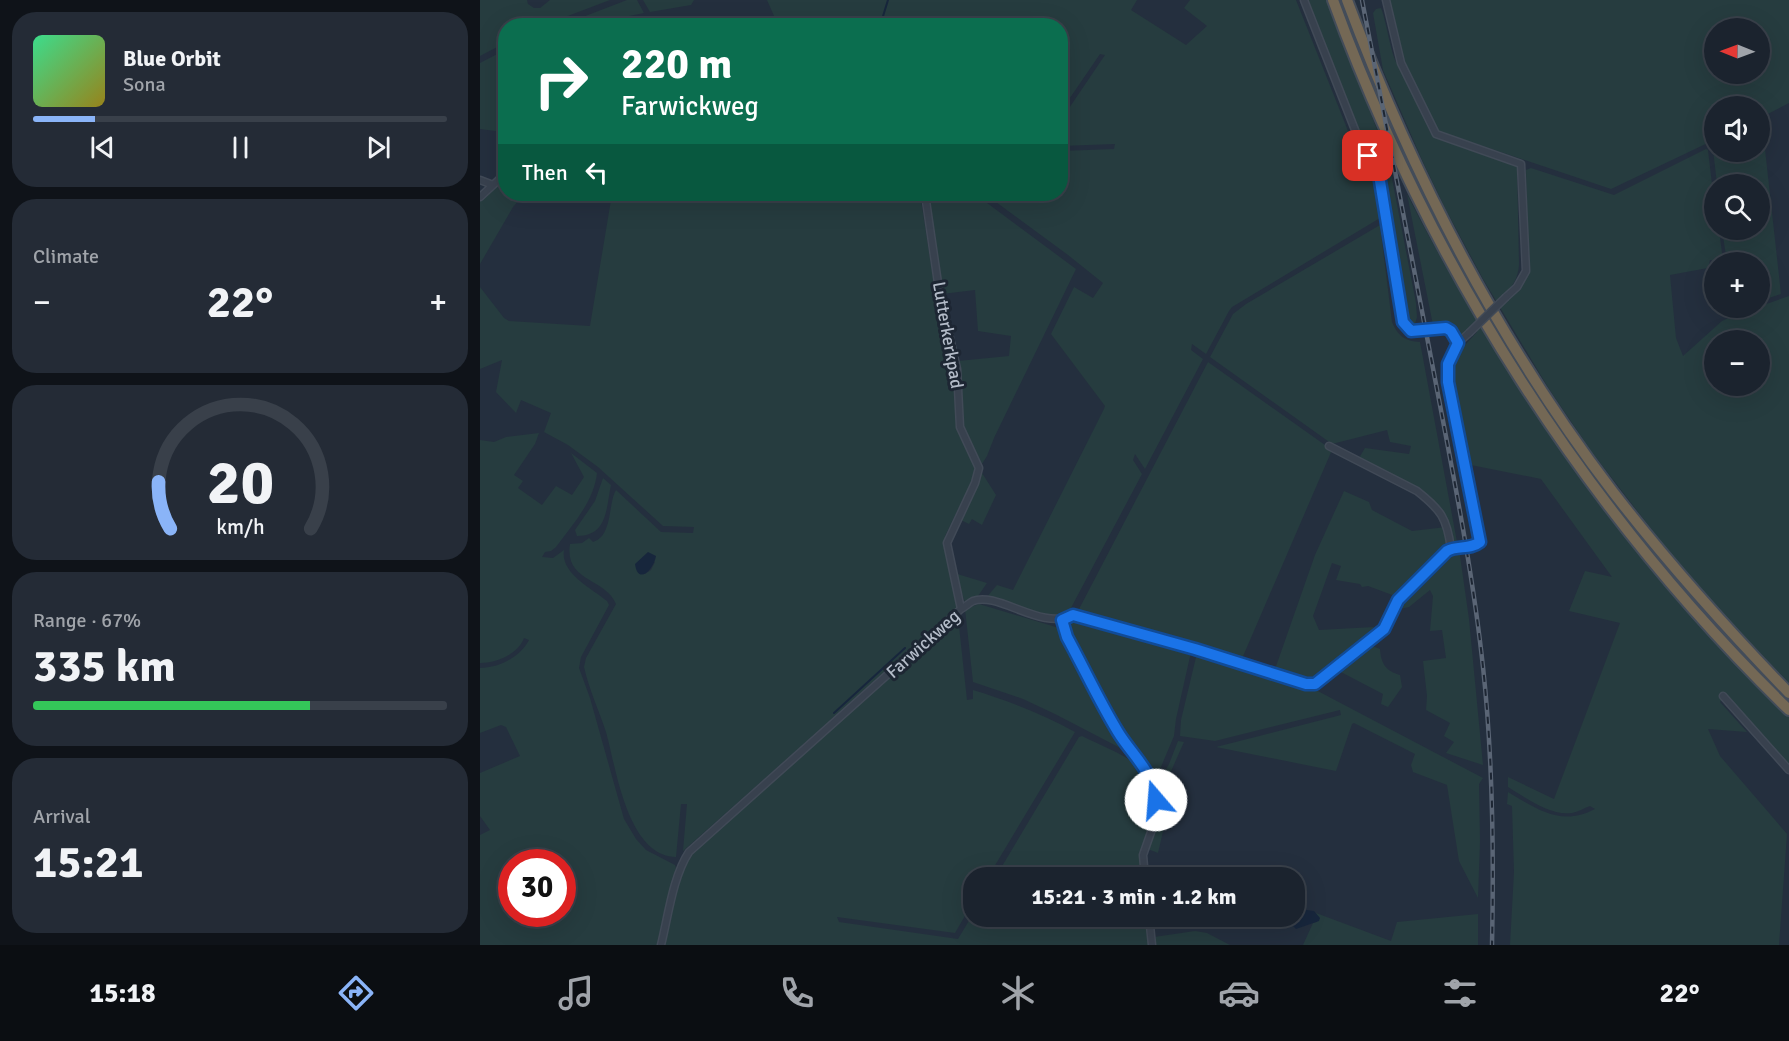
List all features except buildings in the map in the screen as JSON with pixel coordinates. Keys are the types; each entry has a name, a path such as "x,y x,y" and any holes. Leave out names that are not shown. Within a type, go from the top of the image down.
{"highway":[{"path":"1333,0 1370,96 1421,204 1485,324 1562,442 1642,549 1715,634 1789,710"},
{"path":"1347,0 1404,138 1463,256 1507,336 1571,433 1647,535 1744,647 1789,693"}],"street":[{"path":"1304,0 1357,135 1379,175 1403,322 1411,331 1446,328 1451,331 1458,343"},
{"name":"Farwickweg","path":"661,945 679,873 683,860 689,852 961,609 973,601 983,600 1048,619 1062,620 1073,615 1195,649 1306,684 1315,684 1384,629 1393,609 1404,593 1451,549 1475,546 1480,539 1448,382 1448,364 1458,343 1517,287 1526,271 1521,164 1436,134 1401,63 1386,0"},
{"path":"480,180 493,185"},
{"path":"480,198 498,180"},
{"name":"Lutterkerkpad","path":"926,201 939,290 957,369 960,427 979,468 975,483 947,543 961,609"},
{"path":"1329,446 1417,491 1430,501 1443,516 1451,549"},
{"path":"1062,620 1067,637 1118,732 1147,772 1154,787 1158,812 1143,855 1144,867"},
{"path":"1723,696 1789,770"},
{"path":"1150,927 1152,945"}],"green space":[{"path":"480,0 527,0 528,4 534,8 540,8 550,0 610,0 562,18 498,18 498,47 480,56"},
{"path":"627,0 637,0 644,13 619,18 580,18"},
{"path":"643,0 694,0 691,5 650,12"},
{"path":"767,0 1137,0 1131,10 1186,45 1207,26 1184,8 1190,0 1296,0 1356,151 1372,171 1380,218 1232,307 1206,354 1192,344 1191,350 1203,359 1145,469 1135,454 1133,460 1142,474 1063,623 986,598 997,585 1013,590 1104,409 1105,406 1051,334 1074,287 1093,298 1103,283 995,201 1068,201 1068,151 1114,149 1115,144 1068,146 1068,110 1105,55 1100,54 1068,101 1068,18 775,18"},
{"path":"1306,0 1327,0 1388,158 1416,303 1417,317 1414,327 1404,317 1381,173 1361,137"},
{"path":"1387,0 1789,0 1789,103 1770,113 1770,96 1704,96 1704,145 1611,189 1438,131 1405,62 1401,60"},
{"path":"1381,8 1396,62 1430,132 1439,138 1517,164 1519,265 1514,282 1502,296 1506,303 1524,282 1528,267 1526,170 1531,168 1614,195 1704,150 1704,162 1709,162 1711,174 1704,174 1704,240 1720,240 1722,252 1704,252 1704,269 1670,275 1676,338 1683,356 1704,337 1704,396 1770,396 1770,330 1712,330 1728,318 1770,318 1770,303 1789,296 1789,683 1721,612 1672,556 1591,451 1549,389 1483,279 1422,160 1383,70 1373,13 1376,9"},
{"path":"498,54 498,131 480,129 480,63"},
{"path":"1714,162 1766,162 1768,174 1716,174"},
{"path":"498,183 498,201 518,201 480,264 480,201"},
{"path":"1407,194 1486,336 1530,404 1577,470 1626,535 1678,597 1732,658 1789,716 1789,764 1725,696 1720,702 1747,732 1708,729 1720,756 1787,834 1779,945 1510,945 1514,872 1512,806 1507,804 1508,792 1539,810 1560,816 1583,814 1595,809 1590,806 1574,812 1555,812 1530,801 1508,787 1508,777 1554,799 1620,623 1569,611 1585,571 1612,577 1541,479 1466,464 1451,373 1453,358 1477,332 1472,324 1461,336 1448,325 1433,325"},
{"path":"1770,194 1781,294 1770,298 1770,252 1725,252 1724,240 1770,240"},
{"path":"611,201 921,201 935,290 955,373 958,428 976,467 976,473 945,536 945,551 958,607 683,851 687,804 681,804 676,857 659,853 646,842 626,807 606,732 584,667 586,658 616,604 604,589 579,573 573,566 570,544 582,543 589,538 593,542 599,539 607,526 616,490 661,532 693,533 694,527 663,526 598,467 568,445 544,432 551,413 521,400 516,413 496,392 502,360 480,369 480,287 504,318 509,321 590,326","holes":["641,559 655,562 651,570 645,574 638,562"]},
{"path":"927,201 984,201 1076,269 982,464 964,430 958,361 1009,356 1011,336 978,331 975,290 942,294"},
{"path":"1380,225 1392,322 1403,337 1420,342 1457,542 1462,545 1454,545 1442,511 1421,491 1359,458 1365,448 1409,454 1411,446 1390,442 1387,430 1332,444 1210,357 1233,314 1246,304"},
{"path":"1208,362 1332,450 1241,661 1078,611"},
{"path":"539,433 535,444 514,475 523,481 518,488 542,505 556,486 572,495 584,477 571,453 597,473 592,494 581,513 556,547 545,552 542,557 553,558 564,550 564,558 572,573 609,605 581,657 579,668 590,698 624,819 646,850 675,865 676,868 658,945 480,945 480,835 490,830 480,816 480,773 520,756 506,727 501,725 480,733 480,668 501,664 515,656 529,640 524,638 517,649 506,656 480,663 480,440 494,442 506,437"},
{"path":"982,473 996,495 982,525 972,519 969,524 959,519"},
{"path":"603,478 611,485 604,519 595,531 577,536 575,530 595,501"},
{"path":"1344,491 1369,502 1372,510 1412,531 1446,527 1448,547 1395,596 1368,586 1362,587 1360,584 1336,580 1341,566 1332,563 1313,616 1319,630 1374,627 1367,637 1312,683 1274,672 1315,555"},
{"path":"1463,549 1460,556 1469,619 1483,765 1446,753 1454,742 1444,736 1450,723 1426,710 1427,696 1423,661 1446,658 1442,630 1430,631 1433,596 1430,590 1409,607 1391,611 1449,553"},
{"path":"954,573 987,583 978,596 968,603 965,602"},
{"path":"979,604 1059,628 1111,727 1128,752 1023,699 973,682 965,609"},
{"path":"1073,617 1191,652 1174,736 1158,774 1153,775 1122,733 1067,629"},
{"path":"952,619 957,620 967,700 973,699 973,690 1025,708 1075,732 994,867 963,867 963,919 955,933 837,917 839,922 958,939 965,927 1148,927 1149,945 663,945 681,874 690,852"},
{"path":"1367,644 1380,649 1385,666 1400,675 1402,687 1388,707 1381,704 1383,694 1337,670"},
{"path":"1197,653 1314,689 1483,778 1479,784 1478,898 1459,861 1447,785 1413,772 1411,765 1415,754 1354,723 1336,771 1216,747 1341,715 1340,710 1215,741 1180,736 1181,720"},
{"path":"1082,736 1126,757 1138,766 1152,788 1154,803 1142,867 1002,867 1079,737"},
{"path":"1178,741 1184,742 1164,787 1167,814 1158,853 1148,849 1161,812 1156,786 1169,764"},
{"path":"1316,913 1391,941 1397,922 1478,914 1478,945 1303,945 1313,923 1317,922"},
{"path":"1195,931 1207,933 1230,945 1154,945 1154,937"}],"water":[{"path":"648,552 656,556 655,561 646,573 639,574 635,564"},
{"path":"1305,911 1314,911 1320,918 1319,921 1305,926"}],"waterway":[{"path":"882,18 888,0"},
{"path":"834,713 905,648"}],"railway":[{"path":"1362,0 1454,477 1478,629 1491,771 1492,945"}],"route":[{"path":"1156,800 1154,787 1147,772 1118,732 1067,637 1062,620 1073,615 1195,649 1309,685 1315,684 1384,629 1398,600 1447,551 1475,546 1480,542 1448,382 1448,364 1458,343 1451,331 1446,328 1411,331 1403,322 1379,175 1368,156"}]}
